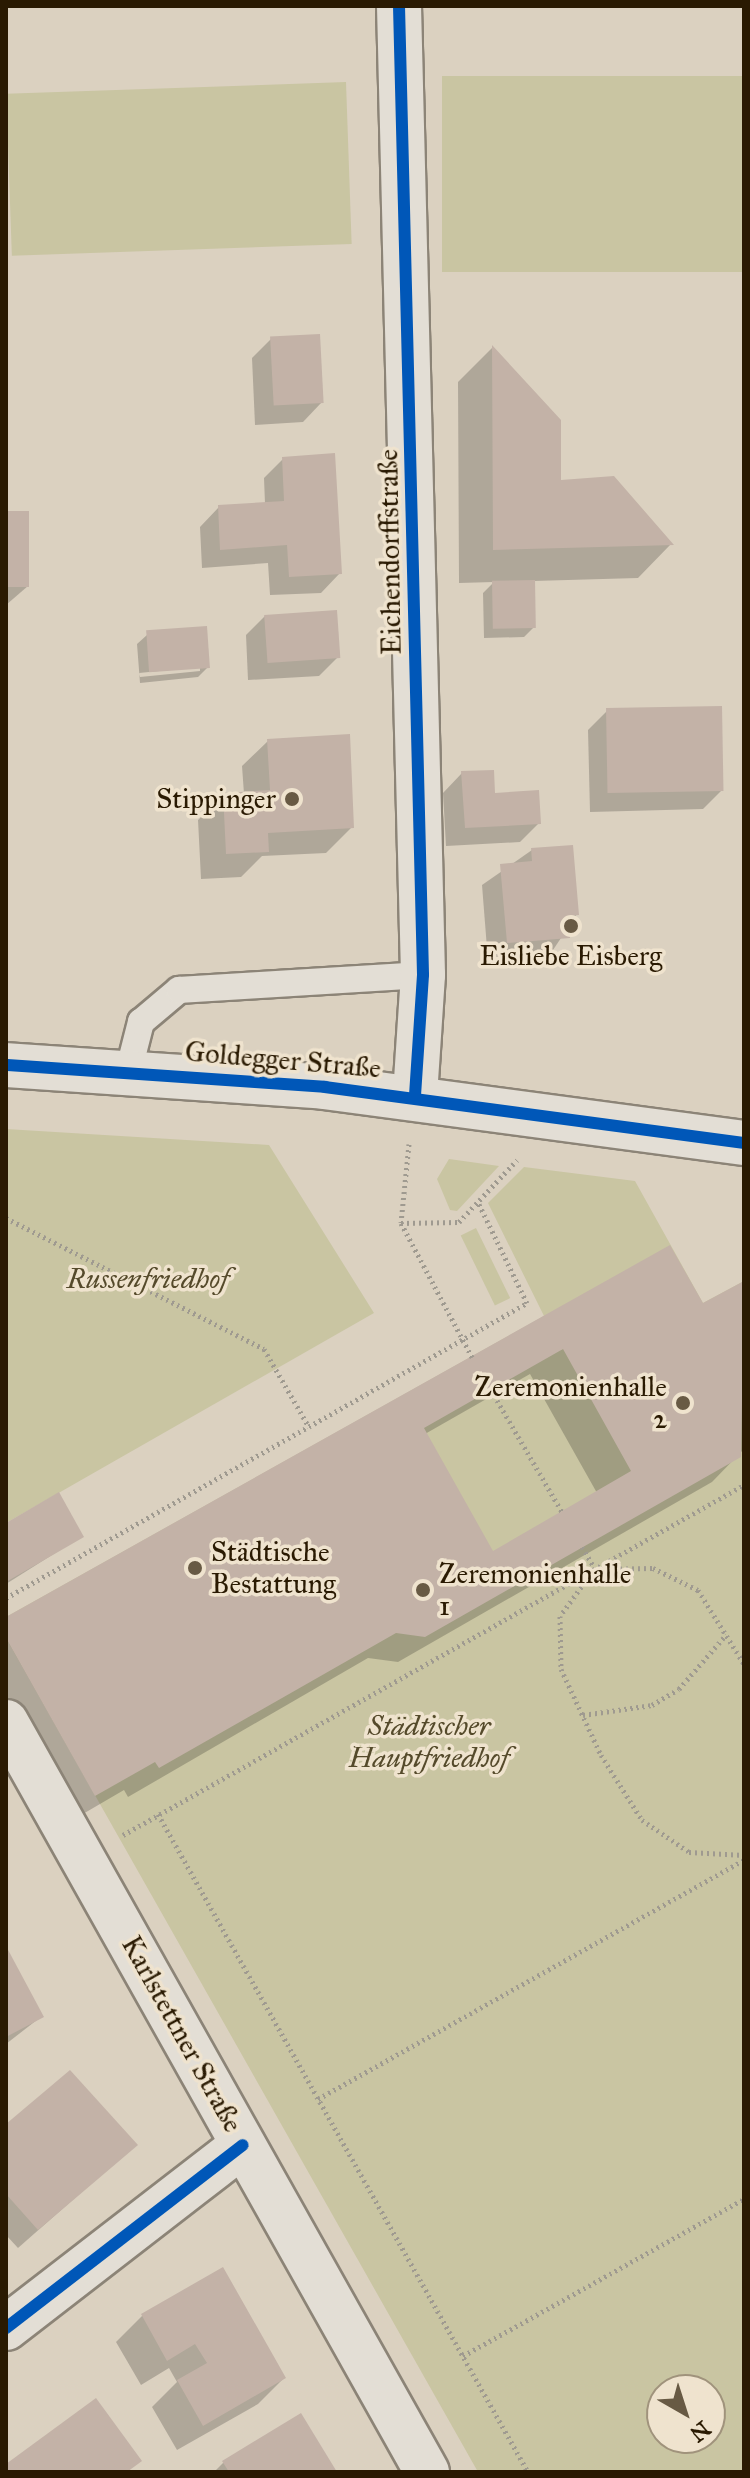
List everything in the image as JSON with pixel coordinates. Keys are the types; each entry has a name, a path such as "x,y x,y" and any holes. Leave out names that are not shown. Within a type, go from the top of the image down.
{"street":[{"name":"Eichendorffstraße","path":"399,6 423,975 415,1097"},
{"name":"Goldegger Straße","path":"6,1065 129,1069 415,1097 744,1143"},
{"name":"Karlstettner Straße","path":"6,1722 427,2472"},
{"path":"6,2328 243,2145"}],"lane":[{"path":"129,1069 141,1022 179,990 423,975"}],"path":[{"path":"415,1097 401,1223 472,1357"},
{"path":"401,1223 459,1222 517,1162 525,1112"},
{"path":"6,1598 527,1303 478,1202"},
{"path":"6,1218 264,1349 309,1427"},
{"path":"491,1390 562,1512"},
{"path":"84,1857 744,1485"},
{"path":"582,1547 595,1569"},
{"path":"595,1569 653,1568 698,1590 744,1664"},
{"path":"595,1569 560,1616 561,1669 583,1715 642,1820 689,1852 744,1858"},
{"path":"583,1715 652,1705 679,1689 726,1635"},
{"path":"158,1814 528,2472"},
{"path":"318,2099 744,1858"},
{"path":"463,2356 744,2199"}],"green space":[{"path":"442,76 744,76 744,272 442,272"},
{"path":"346,82 352,244 12,256 6,94"},
{"name":"Russenfriedhof","path":"6,1129 269,1145 374,1313 6,1523"},
{"path":"449,1159 499,1166 457,1211 450,1210 437,1179"},
{"name":"Städtischer Hauptfriedhof","path":"524,1167 635,1181 703,1303 744,1281 744,2472 478,2472 6,1638 6,1617 544,1316 488,1203"},
{"path":"476,1228 510,1298 495,1306 461,1235"}],"building":[{"path":"320,334 324,403 274,406 270,337"},
{"path":"492,345 561,420 561,480 614,476 674,545 493,550"},
{"path":"335,453 342,574 289,577 287,545 220,550 218,505 284,501 282,457"},
{"path":"6,511 29,511 29,587 6,587"},
{"path":"535,580 536,628 493,629 492,581"},
{"path":"337,610 340,658 268,663 264,615"},
{"path":"207,626 210,668 149,672 146,630"},
{"path":"722,706 723,791 608,793 606,708"},
{"path":"350,734 354,828 268,833 269,852 226,854 223,793 270,790 267,739"},
{"path":"494,770 495,793 539,790 541,824 465,828 461,771"},
{"path":"573,845 579,915 568,916 570,938 507,943 500,864 532,861 531,848"},
{"path":"670,1245 703,1303 744,1281 741,1457 425,1637 396,1633 159,1768 155,1762 95,1796 6,1638 6,1617","holes":["563,1349 631,1471 493,1551 424,1428"]},
{"path":"59,1492 84,1537 6,1582 6,1523"},
{"path":"6,1946 44,2017 6,2037"},
{"path":"70,2070 138,2145 38,2230 6,2194 6,2124"},
{"path":"223,2267 286,2378 203,2426 177,2380 207,2363 195,2344 167,2361 141,2314"},
{"path":"96,2398 142,2461 127,2472 6,2472 6,2464"},
{"path":"301,2413 337,2472 229,2472 222,2461"}],"cycle path":[{"path":"399,6 423,975 415,1097"},
{"path":"6,1065 325,1087 744,1143"},
{"path":"6,2328 243,2145"}],"place":[{"name":"Stippinger","path":"292,799"},
{"name":"Eisliebe Eisberg","path":"571,926"},
{"name":"Zeremonienhalle 2","path":"683,1403"},
{"name":"Städtische Bestattung","path":"195,1568"},
{"name":"Zeremonienhalle 1","path":"423,1590"}]}
